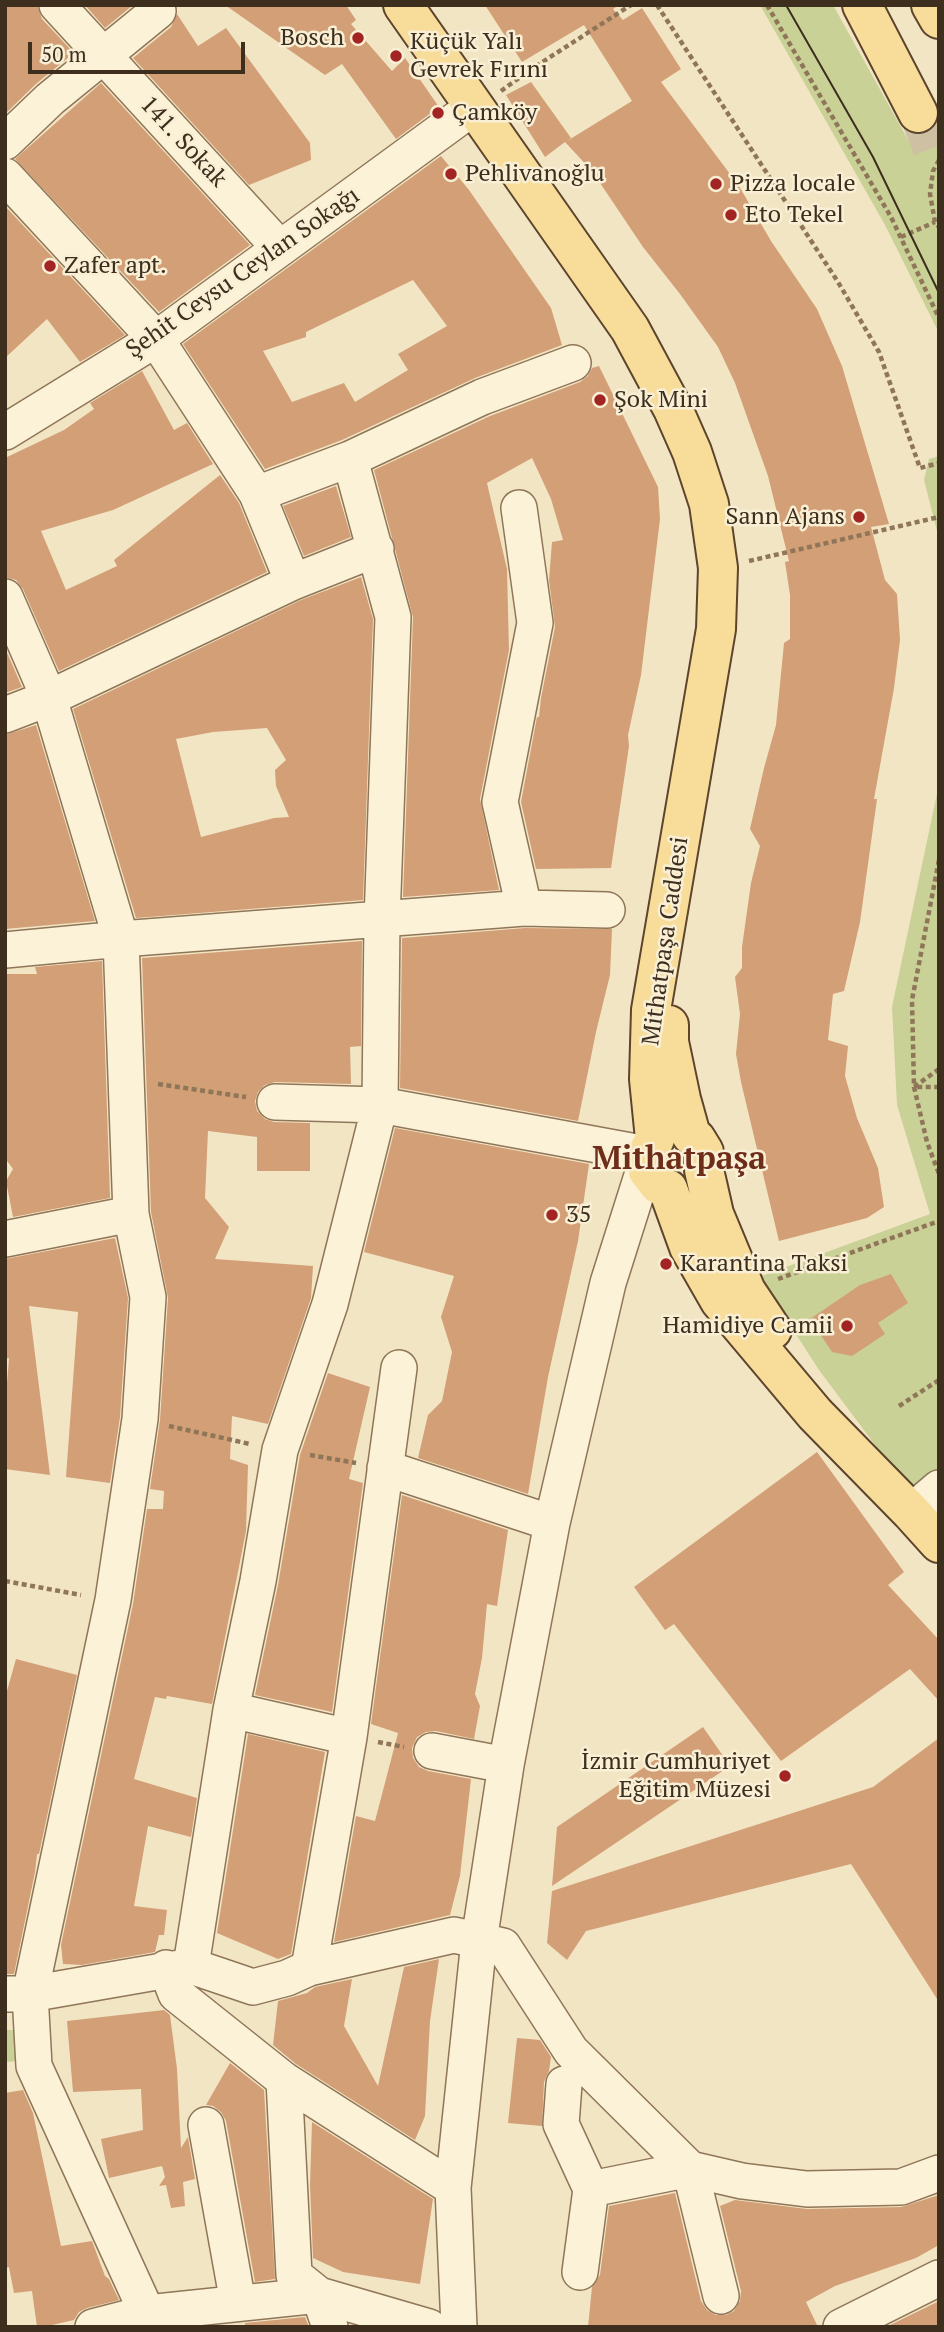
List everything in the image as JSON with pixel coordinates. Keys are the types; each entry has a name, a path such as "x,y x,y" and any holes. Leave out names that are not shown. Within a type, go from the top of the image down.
{"main road":[{"name":"Mithatpaşa Caddesi","path":"402,5 486,100 630,330 673,408 692,452 709,504 718,568 716,629 696,744 678,883 669,1004 668,1158 689,1247 720,1301 816,1414 925,1500"},
{"path":"862,5 918,113"},
{"path":"932,5 939,19"},
{"name":"Mithatpaşa Caddesi","path":"668,1158 714,1214 754,1306 925,1500 939,1544"}],"street":[{"name":"141. Sokak","path":"57,5 279,247"},
{"path":"5,142 50,99 158,11"},
{"name":"Şehit Ceysu Ceylan Sokağı","path":"8,424 156,339 279,247 486,100"},
{"path":"5,176 156,339 257,494 293,582"},
{"path":"257,494 350,459 482,397 573,363"},
{"path":"350,459 393,617 382,920 380,1105 330,1304 280,1450 258,1581 179,1967 176,1994 284,2080 453,2188"},
{"path":"519,508 535,623 500,802 524,908"},
{"path":"5,716 49,698 293,582 376,549"},
{"path":"5,597 49,698 121,939 131,1214 148,1297 139,1419 113,1600 18,1994 19,2068 148,2320"},
{"path":"5,950 524,908 607,910"},
{"path":"275,1102 380,1105 668,1158"},
{"path":"490,1943 506,1765 552,1523 608,1283 668,1158"},
{"path":"459,2327 453,2188 490,1943 520,1769 568,1525 623,1287 668,1158"},
{"path":"5,1239 131,1214"},
{"path":"309,1968 349,1737 399,1368"},
{"path":"385,1468 552,1523"},
{"path":"231,1710 349,1737"},
{"path":"432,1751 506,1765"},
{"path":"18,1994 179,1967 253,1987 287,1978 309,1968 454,1935 490,1943 571,2051 690,2169 721,2296"},
{"path":"284,2080 294,2275 325,2311"},
{"path":"564,2084 561,2124 591,2189 580,2272"},
{"path":"206,2125 238,2303"},
{"path":"591,2189 690,2169 742,2181 807,2189 901,2187 939,2174"},
{"path":"841,2327 939,2278"},
{"path":"93,2327 238,2303 325,2311 429,2327"}],"path":[{"path":"486,100 631,5"},
{"path":"657,5 838,282 879,352 920,468 939,463"},
{"path":"767,5 891,217 939,318"},
{"path":"901,237 937,225 930,194 933,171 939,160"},
{"path":"718,568 939,517"},
{"path":"939,860 912,1000 914,1087 927,1142 939,1174"},
{"path":"914,1087 939,1069"},
{"path":"127,1079 275,1102"},
{"path":"914,1087 939,1087"},
{"path":"746,1291 939,1221"},
{"path":"899,1406 939,1380"},
{"path":"5,1581 113,1600"},
{"path":"349,1737 432,1751"}],"green space":[{"path":"760,5 833,5 911,145 939,129 939,333 885,225"},
{"path":"939,456 939,539 924,480 929,459"},
{"path":"939,784 939,1525 902,1481 819,1370 759,1277 930,1214 897,1105 892,1007"},
{"path":"5,2030 18,2030 18,2061 5,2062"}],"building":[{"path":"5,5 37,5 42,19 74,53 5,114"},
{"path":"85,5 133,5 105,28"},
{"path":"225,5 346,5 356,20 351,24 392,71 405,58 439,107 396,139 342,64 325,75"},
{"path":"485,5 619,5 613,9 623,20 642,8 681,69 661,82 739,186 771,241 817,309 842,366 889,524 871,527 885,580 897,594 900,640 874,799 877,799 860,922 844,991 833,994 828,1040 848,1046 845,1076 857,1118 878,1168 884,1207 867,1218 779,1241 736,1054 740,1014 735,977 742,968 742,947 751,883 760,846 750,829 776,725 784,643 790,639 790,595 785,562 789,561 768,476 735,383 718,347 643,247 592,171 565,142 545,157 506,95 531,82 571,138 567,141 632,101 584,25 522,62"},
{"path":"177,14 198,46 226,28 310,143 311,160 249,185 133,58 171,27"},
{"path":"101,83 250,245 159,312 15,159"},
{"path":"441,156 469,190 551,308 562,345 475,378 342,440 265,469 183,344","holes":["413,280 447,326 398,354 408,370 355,402 344,383 292,402 263,351 306,337 306,332"]},
{"path":"5,206 125,335 80,362 47,319 5,358"},
{"path":"599,366 658,487 660,519 641,675 628,735 629,746 611,868 536,869 521,802 555,627 549,580 552,542 563,540 551,499 532,458 487,483 507,569 509,650 480,799 499,890 403,897 413,617 374,470 490,416 580,382 588,376 592,368"},
{"path":"142,371 174,430 187,423 213,464 113,510 41,531 66,590 117,566 114,560 220,475 239,503 267,572 59,671 23,589 16,580 5,577 5,458 64,430 94,409 90,403"},
{"path":"336,486 351,537 304,556 283,506"},
{"path":"361,577 373,619 363,900 136,918 73,709 301,600","holes":["267,728 286,760 275,770 276,786 289,817 274,818 201,837 176,739 213,732"]},
{"path":"5,648 22,687 5,693"},
{"path":"36,725 95,921 5,929 5,735"},
{"path":"525,928 612,929 610,975 578,1121 400,1088 402,938"},
{"path":"362,941 361,1046 350,1047 351,1084 275,1082 265,1085 258,1092 255,1101 257,1111 265,1119 274,1122 310,1123 310,1171 257,1171 257,1137 208,1131 205,1198 229,1227 215,1259 313,1266 311,1298 268,1424 232,1416 230,1459 248,1465 246,1531 212,1704 167,1696 166,1699 155,1697 134,1779 197,1798 191,1837 148,1826 134,1906 167,1910 164,1935 159,1935 155,1952 82,1965 63,1964 61,1945 133,1604 147,1509 163,1509 164,1491 150,1489 160,1420 168,1298 151,1212 142,958"},
{"path":"102,961 110,1198 13,1217 6,1181 13,1169 5,1158 5,974 37,974 35,967"},
{"path":"395,1128 589,1164 578,1241 548,1377 528,1494 418,1458 428,1415 442,1401 452,1352 441,1317 454,1276 364,1252"},
{"path":"115,1238 128,1298 120,1417 110,1483 66,1477 78,1312 29,1306 50,1475 5,1469 5,1409 9,1358 5,1359 5,1259"},
{"name":"Hamidiye Camii","path":"891,1274 908,1303 878,1323 885,1334 852,1356 832,1352 810,1319 860,1285"},
{"path":"328,1373 370,1387 349,1479 363,1483 332,1712 255,1695 278,1585 300,1455"},
{"path":"817,1452 904,1572 888,1585 939,1640 939,1701 910,1669 781,1761 674,1624 665,1630 634,1587"},
{"path":"402,1495 508,1530 497,1606 487,1604 482,1658 475,1694 480,1706 474,1739 436,1731 426,1732 417,1737 412,1748 413,1758 419,1767 471,1779 460,1876 450,1915 334,1942 356,1816 375,1821 398,1733 371,1724"},
{"path":"16,1659 77,1675 37,1854 14,1974 5,1974 5,1698"},
{"path":"703,1727 730,1766 552,1886 557,1827"},
{"path":"248,1734 325,1752 291,1954 278,1959 217,1933"},
{"name":"İzmir Cumhuriyet Eğitim Müzesi","path":"939,1738 939,2002 851,1864 586,1931 567,1960 547,1943 552,1891 873,1787"},
{"path":"439,1959 430,2021 425,2116 415,2140 296,2064 273,2045 278,2001 307,1993 315,1987 352,1979 344,2026 378,2086 404,1967"},
{"path":"164,2010 170,2015 177,2069 181,2148 188,2137 195,2179 183,2182 185,2206 171,2208 166,2185 159,2186 165,2177 162,2166 109,2178 101,2139 143,2130 141,2089 73,2092 67,2021"},
{"path":"517,2038 540,2040 551,2057 544,2082 542,2126 508,2123"},
{"path":"230,2063 264,2090 275,2279 255,2282 226,2121 221,2112 206,2105"},
{"path":"23,2090 33,2113 61,2246 92,2241 105,2276 119,2300 87,2308 79,2312 74,2320 43,2327 37,2327 32,2291 14,2293 9,2267 5,2268 5,2093"},
{"path":"312,2122 433,2199 420,2284 343,2272 313,2258 310,2185"},
{"path":"675,2193 701,2301 707,2310 716,2315 726,2315 734,2311 740,2301 741,2291 720,2206 735,2200 807,2209 901,2207 939,2195 939,2245 916,2258 835,2286 806,2302 818,2327 588,2327 592,2287 600,2275 609,2206"},
{"path":"939,2301 939,2327 886,2327"},
{"path":"305,2317 309,2327 245,2327 245,2323"}],"tunnel":[{"path":"918,113 939,166"}],"tram line":[{"path":"786,5 873,157 939,293"}],"place":[{"name":"Bosch","path":"358,38"},
{"name":"Küçük Yalı Gevrek Fırını","path":"396,56"},
{"name":"Çamköy","path":"438,113"},
{"name":"Pehlivanoğlu","path":"451,174"},
{"name":"Pizza locale","path":"716,184"},
{"name":"Eto Tekel","path":"731,215"},
{"name":"Zafer apt.","path":"50,266"},
{"name":"Şok Mini","path":"600,400"},
{"name":"Sann Ajans","path":"859,517"},
{"name":"35","path":"552,1215"},
{"name":"Karantina Taksi","path":"666,1264"},
{"name":"Hamidiye Camii","path":"847,1326"},
{"name":"İzmir Cumhuriyet Eğitim Müzesi","path":"785,1776"}],"district":[{"name":"Mithatpaşa","path":"679,1160"}]}
